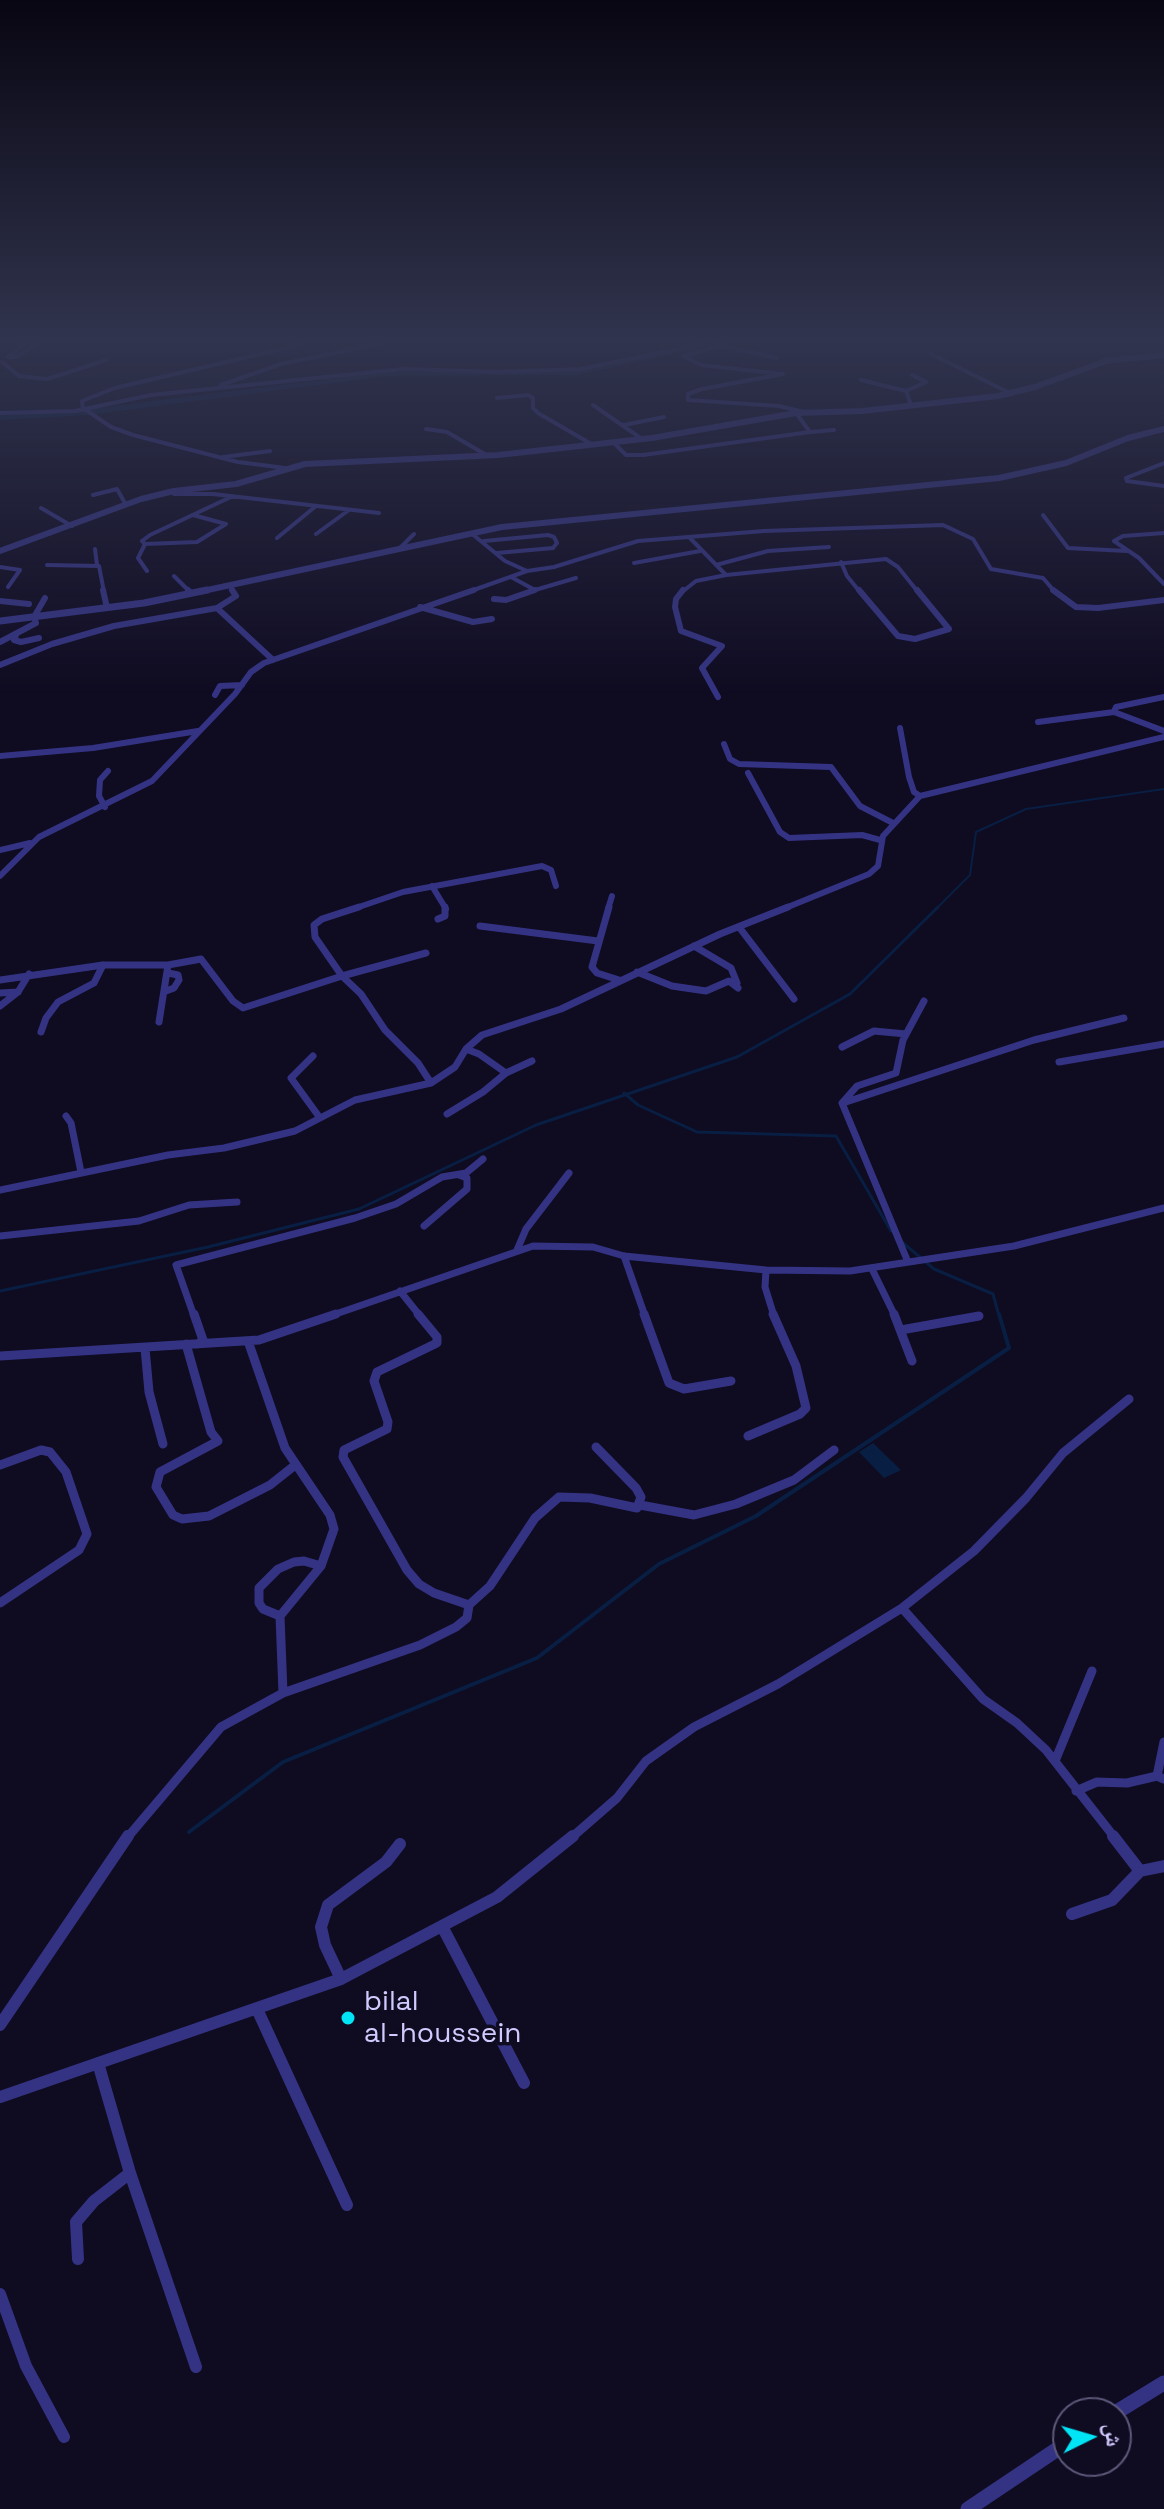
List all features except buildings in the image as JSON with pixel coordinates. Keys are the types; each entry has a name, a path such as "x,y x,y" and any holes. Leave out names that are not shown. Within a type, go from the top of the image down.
{"street":[{"path":"239,461 285,468"},
{"path":"0,551 150,497 236,484 285,468 334,461"},
{"path":"0,621 107,608 191,593 471,533 538,522 999,478 1071,461"},
{"path":"1164,463 1125,480 1164,486"},
{"path":"1150,468 1164,469"},
{"path":"93,495 117,489 126,505"},
{"path":"150,497 187,493 234,496 379,513"},
{"path":"147,571 138,558 145,544 144,538 234,496"},
{"path":"277,538 317,506"},
{"path":"41,508 72,526"},
{"path":"316,534 350,510"},
{"path":"145,544 197,542 226,524 193,515"},
{"path":"1043,515 1068,548 1128,551"},
{"path":"0,850 30,843 152,781 256,667 527,571 566,564 642,540 764,531 943,525 973,539 991,569 1043,578 1062,599 1076,607 1098,608 1164,600"},
{"path":"471,533 527,571"},
{"path":"1164,533 1114,538 1116,544 1139,558 1164,584"},
{"path":"399,549 414,534"},
{"path":"484,541 548,535 554,537 557,543 553,548 497,553"},
{"path":"690,538 726,575"},
{"path":"716,565 784,548 829,547"},
{"path":"95,549 107,608"},
{"path":"634,563 700,551"},
{"path":"718,697 702,668 722,646 681,631 675,607 676,599 685,587 696,581 726,575 841,562 880,558 893,562 949,629 915,639 898,636 847,576 841,562"},
{"path":"47,565 97,565"},
{"path":"0,567 20,570 8,587"},
{"path":"174,576 191,593"},
{"path":"510,577 535,590"},
{"path":"494,599 506,600 576,578"},
{"path":"0,665 52,644 114,626 217,608 236,596 230,585"},
{"path":"39,638 21,642 14,640 36,623 34,617 45,598"},
{"path":"0,601 29,604"},
{"path":"420,607 473,622 492,619"},
{"path":"217,608 273,660"},
{"path":"0,642 20,633"},
{"path":"215,695 220,686 242,685"},
{"path":"1114,712 1116,707 1164,697"},
{"path":"1038,722 1114,712 1164,734"},
{"path":"900,728 909,777 914,792 920,796"},
{"path":"0,756 83,749 198,731"},
{"path":"0,1190 168,1155 224,1148 295,1131 355,1100 431,1083 455,1067 466,1049 482,1035 540,1017 694,946 869,874 878,866 880,840 920,796 1164,734"},
{"path":"724,744 734,762 831,767 860,806 893,823"},
{"path":"760,756 768,766"},
{"path":"105,807 99,796 100,780 108,771"},
{"path":"748,773 780,832 789,838 862,835 880,840"},
{"path":"0,876 30,843"},
{"path":"431,1083 418,1063 385,1030 361,994 342,976 315,937 314,925 363,904 432,886 542,866 551,870 556,886"},
{"path":"432,886 447,910 445,916 438,919"},
{"path":"612,896 592,962 593,971 619,980"},
{"path":"480,926 598,941"},
{"path":"739,927 794,999"},
{"path":"637,972 672,986 706,991 729,981 738,986 731,968 694,946"},
{"path":"0,980 103,965 168,969 201,959 215,972 233,1001 243,1008 426,953"},
{"path":"41,1032 46,1018 58,1002 94,983 103,965"},
{"path":"159,1022 168,969"},
{"path":"0,1006 18,992 29,974"},
{"path":"0,993 18,992"},
{"path":"842,1103 861,1083 896,1073 906,1034 924,1001"},
{"path":"842,1103 1034,1040 1124,1018"},
{"path":"842,1047 874,1031 906,1034"},
{"path":"1059,1062 1164,1044"},
{"path":"466,1049 479,1054 506,1073"},
{"path":"313,1056 291,1078 320,1118"},
{"path":"447,1114 483,1092 506,1073 532,1061"},
{"path":"842,1103 910,1261"},
{"path":"66,1116 71,1123 81,1172"},
{"path":"198,1344 203,1340 176,1265 355,1218 396,1204 442,1177 459,1175 483,1159"},
{"path":"517,1250 526,1229 569,1173"},
{"path":"424,1226 467,1189 467,1178 459,1175"},
{"path":"0,1236 139,1221 189,1205 237,1202"},
{"path":"0,1356 248,1341 279,1334 517,1250 551,1244 593,1247 624,1256 766,1270 872,1269 1014,1246 1164,1208"},
{"path":"624,1256 669,1383 684,1389 731,1381"},
{"path":"872,1269 912,1361"},
{"path":"748,1436 800,1414 806,1408 796,1366 776,1324 765,1287 766,1270"},
{"path":"400,1291 437,1337 437,1343 377,1372 374,1381 388,1422 387,1429 344,1450 343,1457 407,1570 419,1584 434,1593 469,1605"},
{"path":"901,1330 979,1316"},
{"path":"248,1341 285,1448 294,1466 330,1515 334,1529 321,1566 280,1616 283,1693"},
{"path":"186,1344 211,1432 218,1441 160,1472 156,1487 173,1515 182,1519 209,1516 270,1485 294,1466"},
{"path":"145,1348 149,1392 163,1444"},
{"path":"0,2097 341,1979 497,1897 538,1867 617,1798 646,1761 694,1727 778,1684 902,1608 974,1551 1026,1498 1063,1453 1129,1399"},
{"path":"596,1447 636,1488 641,1497 640,1505"},
{"path":"0,1465 41,1450 50,1452 66,1472 87,1534 79,1550 0,1603"},
{"path":"0,2025 130,1834 210,1737 229,1720 283,1693 420,1645 463,1622 469,1605 490,1586 535,1518 559,1497 590,1498 633,1510 640,1505 694,1515 736,1504 794,1480 834,1450"},
{"path":"280,1616 263,1609 259,1603 259,1588 278,1569 294,1562 304,1561 321,1566"},
{"path":"902,1608 983,1699 1017,1723 1055,1761 1140,1871"},
{"path":"1055,1761 1092,1671"},
{"path":"1076,1791 1097,1782 1127,1783 1161,1778 1164,1742"},
{"path":"341,1979 325,1945 321,1927 328,1905 386,1862 400,1844"},
{"path":"1072,1914 1112,1900 1140,1871 1164,1866"},
{"path":"443,1928 524,2083"},
{"path":"257,2009 347,2205"},
{"path":"98,2063 130,2173 196,2367"},
{"path":"78,2259 76,2222 94,2201 130,2173"},
{"path":"0,2294 26,2366 64,2437"},
{"path":"1132,2403 1164,2383"},
{"path":"968,2509 1052,2453"}],"water":[{"path":"873,1443 901,1470 884,1478 859,1452"}],"waterway":[{"path":"938,907 970,875 976,832 1026,809 1164,789"},
{"path":"626,1095 737,1057 850,994 938,907"},
{"path":"0,1291 208,1247 359,1209 536,1125 626,1095"},
{"path":"626,1095 638,1105 697,1132 836,1136 891,1231"},
{"path":"902,1242 934,1269 993,1294 999,1316"},
{"path":"189,1832 283,1762 537,1658 659,1564 756,1516 1009,1348 999,1314"}],"place":[{"name":"bilal al-houssein","path":"348,2018"}]}
